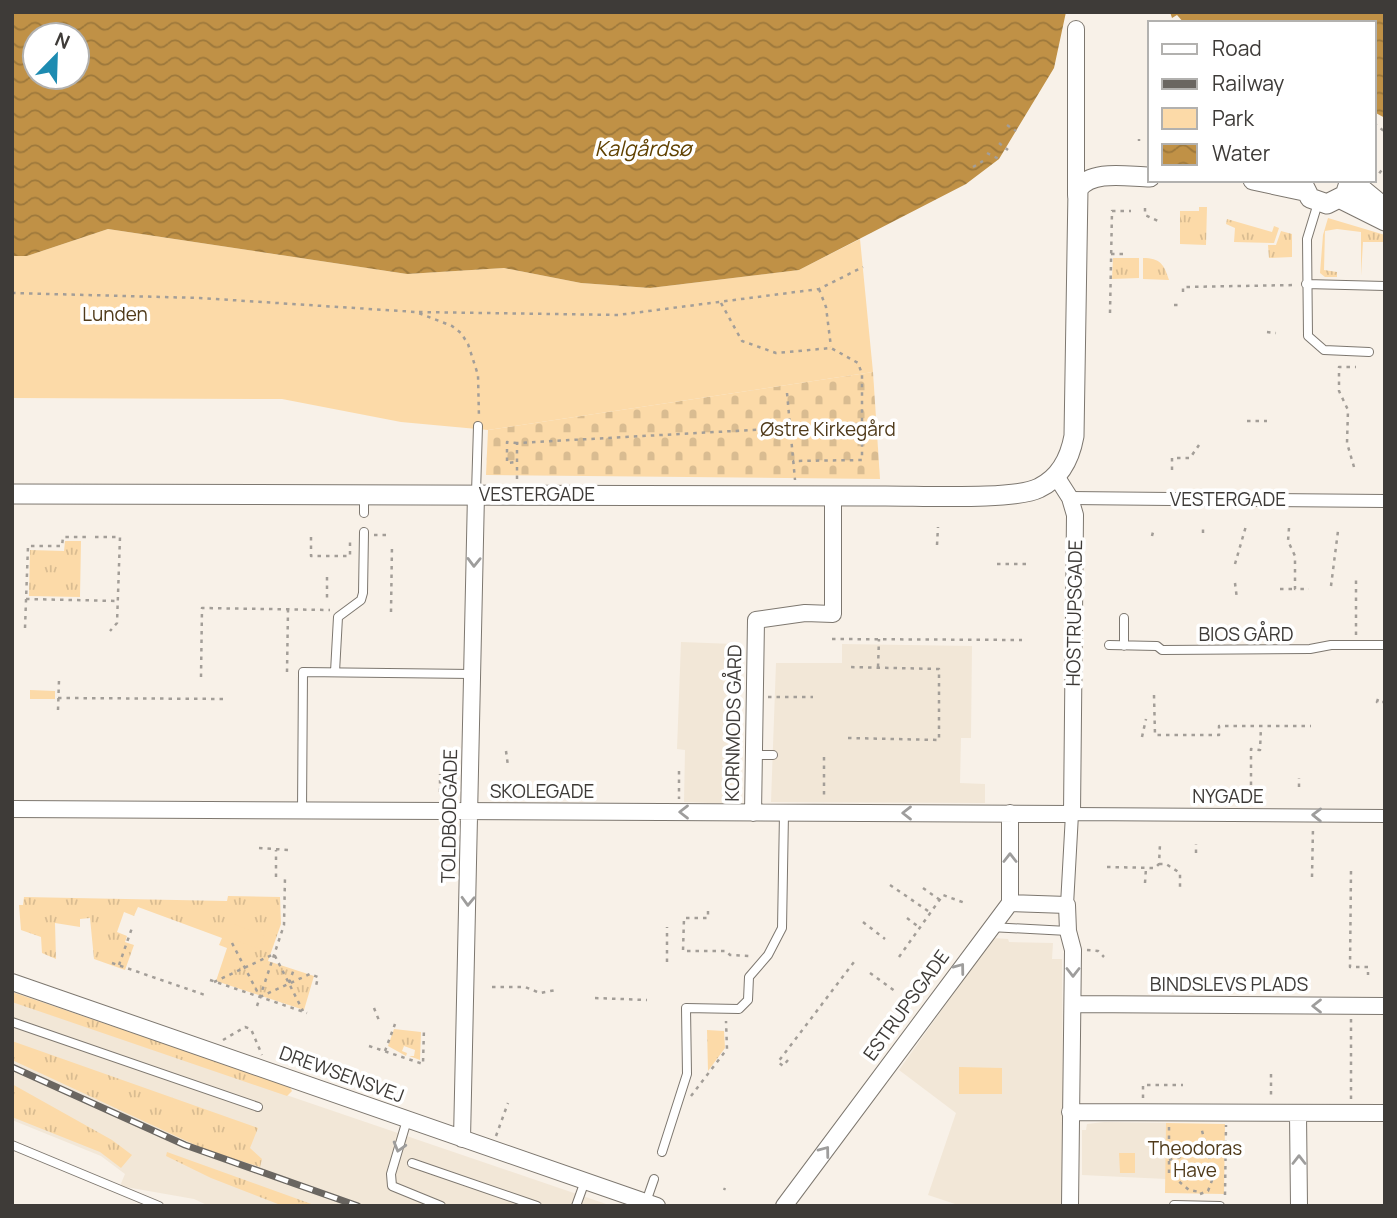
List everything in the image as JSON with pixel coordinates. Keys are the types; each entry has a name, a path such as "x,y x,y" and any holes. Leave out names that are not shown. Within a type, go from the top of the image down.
{"street":[{"path":"1056,476 1069,457 1074,436 1076,29"},
{"path":"1076,195 1081,184 1091,178 1147,179"},
{"path":"1262,182 1307,191 1331,204 1341,199 1350,182"},
{"path":"1353,182 1385,208"},
{"path":"1341,199 1385,221"},
{"name":"VESTERGADE","path":"12,494 1007,495 1037,489 1056,476"},
{"name":"HOSTRUPSGADE","path":"1056,476 1070,498 1075,515 1077,645 1072,814 1064,931 1073,950 1070,1206"},
{"name":"TOLDBODGADE","path":"462,1139 468,1068 476,494"},
{"name":"KORNMODS GÅRD","path":"752,813 756,620 805,613 833,614 833,495"},
{"name":"VESTERGADE","path":"1070,498 1385,501"},
{"name":"SKOLEGADE","path":"12,809 1072,814"},
{"path":"1010,813 1010,903 1067,905"},
{"name":"NYGADE","path":"1072,814 1385,816"},
{"name":"ESTRUPSGADE","path":"784,1206 1010,903"},
{"name":"DREWSENSVEJ","path":"12,982 651,1204"},
{"name":"BINDSLEVS PLADS","path":"1073,1004 1385,1006"},
{"path":"1070,1112 1385,1114"},
{"path":"1298,1114 1299,1206"}],"lane":[{"path":"1307,191 1308,337 1318,347 1336,353 1368,352"},
{"path":"1306,284 1385,286"},
{"path":"476,494 478,426"},
{"path":"364,493 364,513"},
{"path":"334,672 336,623 342,610 361,600 364,532"},
{"path":"1124,618 1124,646"},
{"name":"BIOS GÅRD","path":"1109,645 1157,646 1162,650 1290,650 1385,645"},
{"path":"302,811 303,672 472,674"},
{"path":"754,755 773,755"},
{"path":"662,1152 687,1074 685,1008 739,1009 748,1000 750,976 768,955 782,928 784,813"},
{"path":"990,927 1064,931"},
{"path":"12,1022 258,1107"},
{"path":"680,1096 689,1099"},
{"path":"407,1120 391,1174 392,1186 441,1206"},
{"path":"12,1145 159,1206"},
{"path":"412,1163 537,1206"},
{"path":"651,1204 653,1179"},
{"path":"577,1205 585,1181"},
{"path":"1174,1205 1222,1206"}],"path":[{"path":"1007,125 1016,131"},
{"path":"999,143 1008,150"},
{"path":"986,153 999,159"},
{"path":"973,167 983,161"},
{"path":"978,164 982,171"},
{"path":"1145,208 1145,215 1160,222"},
{"path":"1110,313 1112,211 1131,211"},
{"path":"1111,254 1126,254"},
{"path":"12,293 200,298 416,312 618,315 819,289 863,267"},
{"path":"1183,292 1183,286 1281,287 1306,284"},
{"path":"819,289 828,317 831,348"},
{"path":"721,303 742,341 776,353 831,348 858,363 862,374 862,460 793,461"},
{"path":"416,312 452,326 461,332 468,344 478,375 478,426"},
{"path":"1267,332 1276,333"},
{"path":"1354,467 1347,443 1348,410 1339,391 1339,367 1356,367"},
{"path":"787,393 797,495"},
{"path":"1247,421 1266,421"},
{"path":"518,462 507,463 508,442 860,425"},
{"path":"507,496 508,482 516,481 517,443"},
{"path":"1172,470 1172,458 1190,458 1199,445"},
{"path":"1203,526 1203,533"},
{"path":"1235,564 1246,526"},
{"path":"937,527 937,545"},
{"path":"1152,536 1154,528"},
{"path":"1289,528 1288,541 1295,556 1295,589"},
{"path":"1331,586 1338,531"},
{"path":"110,631 117,624 120,537 123,533"},
{"path":"25,628 28,546 62,546 63,537 88,537"},
{"path":"95,537 120,537"},
{"path":"311,537 311,556 350,556 350,538"},
{"path":"391,612 392,545"},
{"path":"997,564 1031,564"},
{"path":"1356,576 1356,645"},
{"path":"327,577 327,599"},
{"path":"1235,583 1237,599"},
{"path":"1280,589 1309,589"},
{"path":"26,599 118,601"},
{"path":"327,605 327,610"},
{"path":"201,677 202,608 342,610"},
{"path":"287,672 288,610"},
{"path":"832,639 1022,640"},
{"path":"878,667 879,639"},
{"path":"848,667 939,669 939,740 848,738"},
{"path":"58,680 58,710"},
{"path":"1154,695 1155,735 1219,735 1219,726 1311,726"},
{"path":"754,696 813,697"},
{"path":"58,698 228,699"},
{"path":"1378,699 1377,702 1385,702"},
{"path":"1142,737 1146,719"},
{"path":"1251,785 1251,749 1260,750 1261,726"},
{"path":"506,751 509,766"},
{"path":"824,757 824,813"},
{"path":"679,771 680,813"},
{"path":"440,774 440,792"},
{"path":"1299,778 1299,787"},
{"path":"1312,877 1313,825"},
{"path":"1107,867 1155,868 1159,863 1160,844"},
{"path":"1196,844 1196,853"},
{"path":"259,848 289,850"},
{"path":"276,850 276,877"},
{"path":"1159,863 1166,864 1180,873 1180,887"},
{"path":"1145,883 1146,867"},
{"path":"1351,871 1350,967 1368,967 1368,975"},
{"path":"257,1006 284,925 285,877"},
{"path":"890,885 931,913"},
{"path":"923,888 940,900"},
{"path":"899,957 943,895 965,902"},
{"path":"708,911 708,918 684,918 683,951 726,951 730,955 750,956"},
{"path":"906,918 920,928"},
{"path":"863,922 885,939"},
{"path":"119,965 133,925"},
{"path":"667,927 667,962"},
{"path":"232,943 260,997"},
{"path":"1073,950 1098,951 1104,957"},
{"path":"274,954 305,1012 212,981 245,967 274,954"},
{"path":"112,962 205,995"},
{"path":"788,1060 783,1066 778,1062 853,962"},
{"path":"289,983 294,969"},
{"path":"870,973 895,991"},
{"path":"260,997 310,974 318,977 316,986"},
{"path":"492,987 525,987 540,993 556,990"},
{"path":"596,999 648,1000"},
{"path":"374,1008 380,1023"},
{"path":"689,1099 727,1049 726,1009"},
{"path":"385,1052 395,1024"},
{"path":"1351,1024 1351,1114"},
{"path":"208,1049 249,1028 268,1069"},
{"path":"369,1046 423,1064 424,1028"},
{"path":"1271,1074 1271,1114"},
{"path":"1142,1113 1143,1085 1183,1085"},
{"path":"491,1149 508,1103"},
{"path":"1169,1113 1169,1173 1189,1191 1200,1192 1208,1191 1214,1175 1198,1113"},
{"path":"1222,1206 1226,1114"},
{"path":"1169,1160 1180,1157 1205,1141"},
{"path":"1199,1205 1200,1192"}],"shaded area":[{"path":"681,642 734,644 732,804 684,802 685,750 677,749"},
{"path":"842,644 972,646 971,738 961,738 960,783 985,784 985,803 771,802 776,663 842,663"},
{"path":"993,938 1008,939 1009,942 1053,943 1052,959 1062,959 1064,1206 961,1206 928,1195 956,1113 899,1070"},
{"path":"12,998 40,1011 612,1206 209,1206 194,1199 120,1186 125,1174 101,1156 12,1120"},
{"path":"1166,1123 1166,1179 1082,1175 1082,1130 1086,1130 1087,1124"}],"green space":[{"path":"1199,207 1207,207 1206,245 1180,244 1180,211 1199,211"},
{"path":"1328,218 1385,235 1385,242 1363,242 1361,276 1361,232 1337,229 1325,231 1324,270 1337,272 1337,277 1325,277 1320,273 1323,235"},
{"path":"1227,219 1272,232 1274,226 1279,228 1274,243 1234,242 1235,228 1226,224"},
{"name":"Lunden","path":"108,229 407,274 504,268 581,283 650,288 799,270 860,239 873,372 488,430 401,422 282,399 12,398 12,256 27,256"},
{"path":"1281,231 1292,234 1292,257 1269,258 1268,245 1276,245"},
{"path":"1113,258 1139,258 1139,278 1112,279"},
{"path":"1143,258 1154,259 1160,263 1169,280 1143,279"},
{"name":"Østre Kirkegård","path":"873,372 880,479 486,475 488,430"},
{"path":"65,541 81,541 80,597 29,596 30,550 64,551"},
{"path":"30,690 55,691 55,699 30,699"},
{"path":"228,896 280,897 281,924 268,961 314,976 304,1010 216,981 227,948 219,945 222,938 138,907 134,916 124,912 117,932 127,936 125,942 134,945 125,970 94,959 90,918 80,919 80,927 55,923 56,959 42,953 41,937 21,930 19,905 23,905 24,897 227,901"},
{"path":"234,924 265,936 260,949 229,938"},
{"path":"12,992 289,1086 292,1091 287,1096 12,1002"},
{"path":"394,1029 421,1032 420,1060 409,1056 414,1056 415,1050 404,1046 402,1051 407,1053 406,1056 388,1046"},
{"path":"707,1030 724,1031 725,1048 708,1071"},
{"path":"12,1041 258,1128 250,1148 262,1159 260,1167 206,1150 12,1060"},
{"path":"959,1067 1002,1068 1002,1094 959,1094"},
{"path":"12,1084 112,1140 132,1155 121,1168 100,1152 12,1117"},
{"name":"Theodoras Have","path":"1166,1123 1225,1124 1224,1194 1165,1193"},
{"path":"167,1152 317,1206 283,1206 211,1178 166,1156"},
{"path":"1119,1153 1135,1153 1135,1173 1120,1173"}],"water":[{"name":"Kalgårdsø","path":"12,12 1066,12 1054,68 999,159 966,184 799,270 650,288 581,283 504,268 407,274 108,229 27,256 12,256"},
{"path":"1170,12 1385,12 1385,118 1376,113 1376,21 1182,21 1177,15 1172,18"}],"railway":[{"path":"12,1067 185,1145 358,1206"}]}
